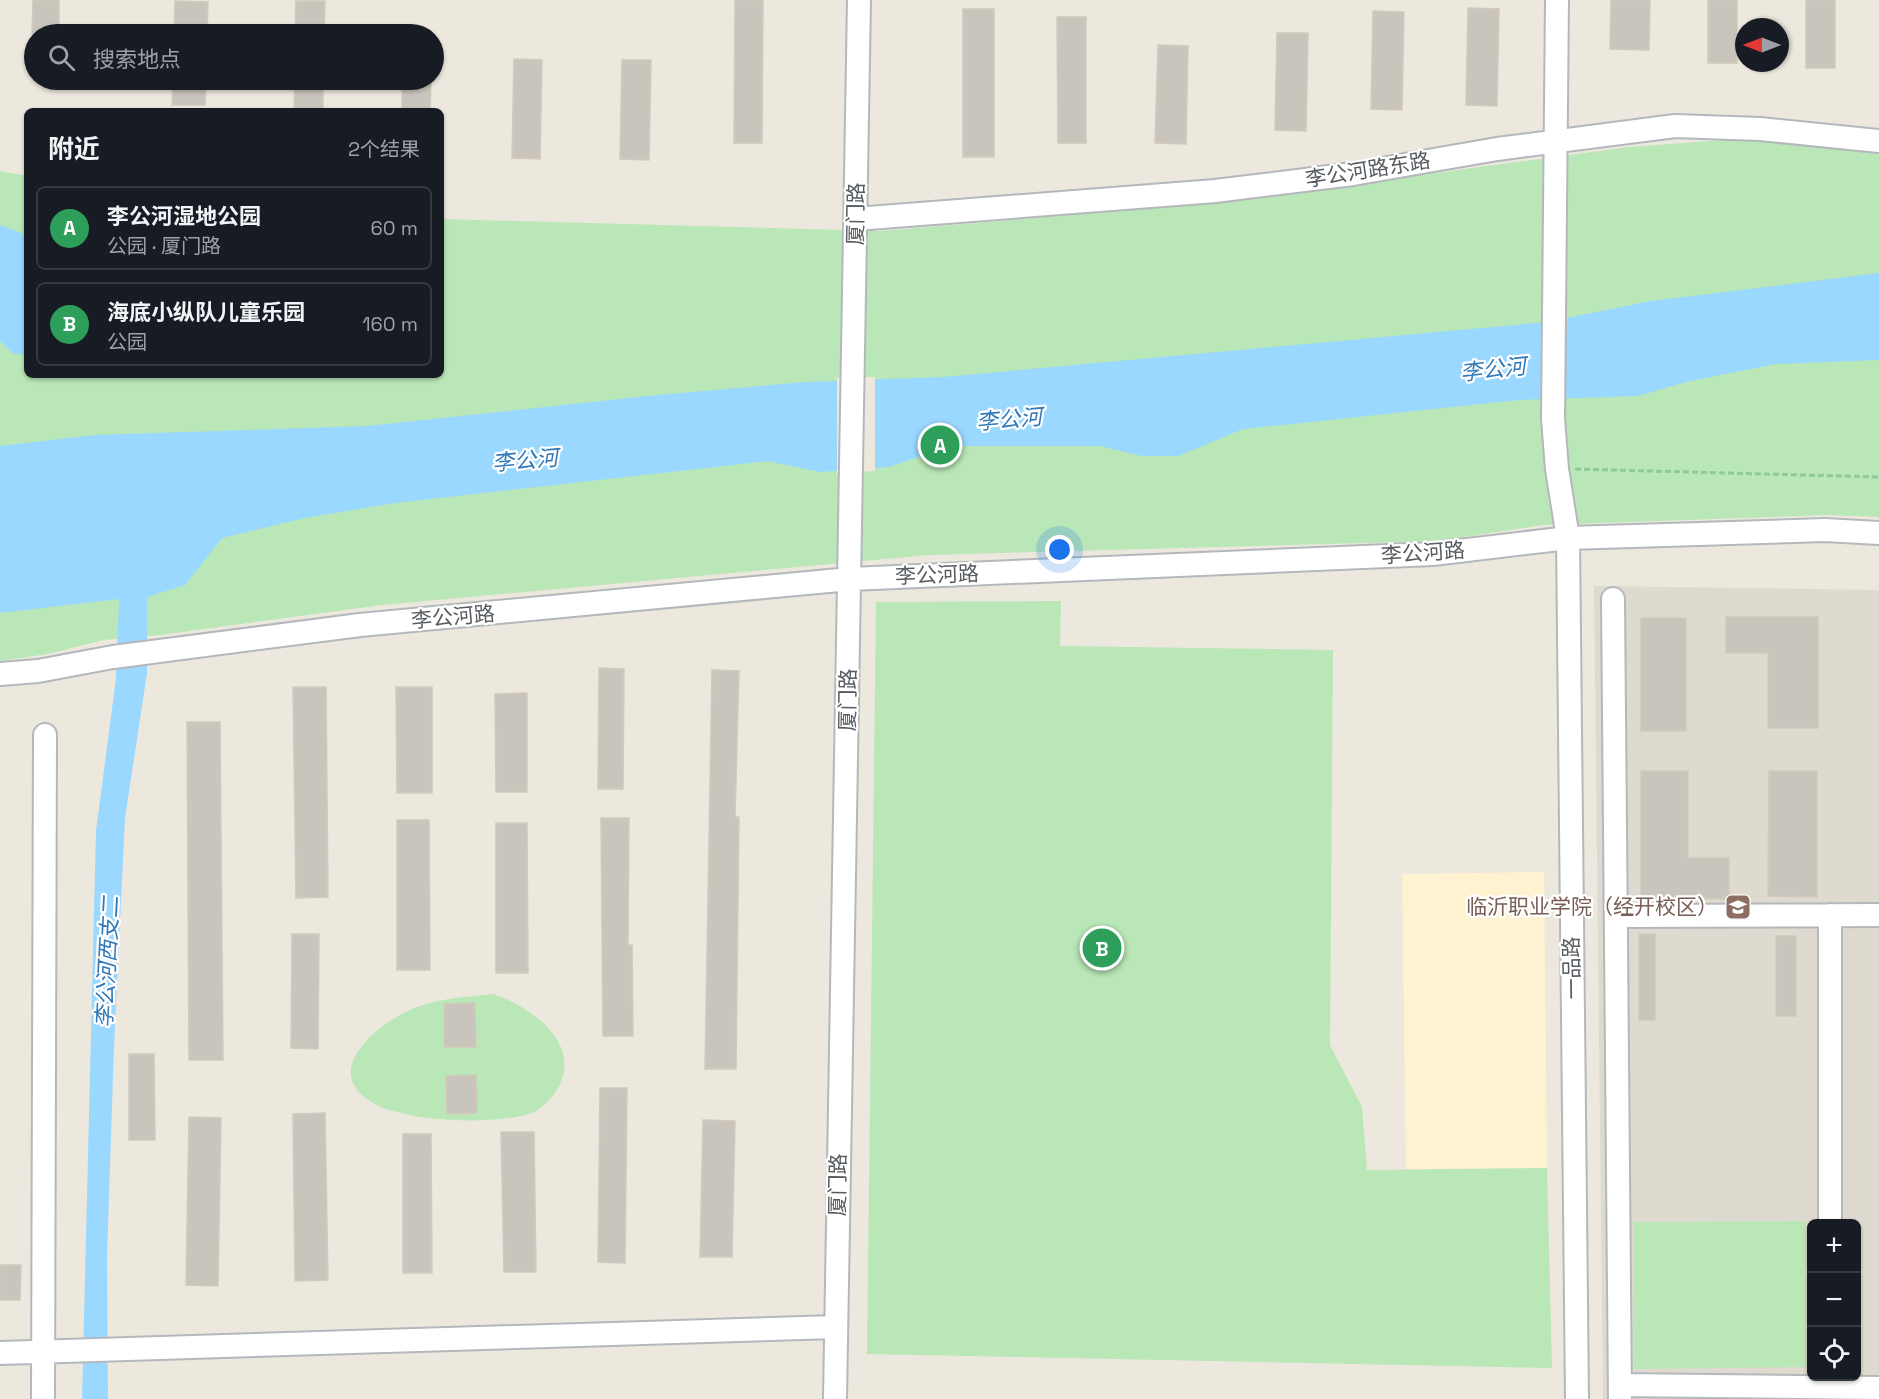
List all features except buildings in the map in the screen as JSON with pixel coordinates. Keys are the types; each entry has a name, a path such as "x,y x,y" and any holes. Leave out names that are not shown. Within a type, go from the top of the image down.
{"street":[{"name":"厦门路","path":"835,1399 859,0"},
{"name":"一品路","path":"1557,0 1553,419 1557,469 1568,538 1577,1399"},
{"name":"李公河路东路","path":"856,219 1215,191 1353,174 1556,141 1675,126 1760,129 1879,141"},
{"name":"李公河路","path":"0,674 38,671 112,657 360,625 850,579 1433,554 1568,538 1825,530 1879,533"},
{"path":"1613,599 1620,1392 1830,1382 1879,1388"},
{"path":"43,1399 45,735"},
{"path":"1830,915 1830,1219"},
{"path":"1616,916 1879,915"},
{"path":"0,1353 835,1327"}],"path":[{"path":"1557,469 1879,477"}],"shaded area":[{"name":"临沂职业学院（经开校区）","path":"1594,586 1879,590 1879,1399 1603,1399"},
{"path":"1544,872 1547,1168 1406,1169 1402,874"}],"green space":[{"path":"1751,138 1879,153 1879,517 1826,515 1543,525 1438,541 929,555 382,605 160,635 103,640 48,654 0,661 0,171 24,175 24,378 444,378 444,219 881,231 1213,203 1629,147"},
{"path":"1061,601 1060,646 1333,650 1330,1045 1362,1107 1367,1170 1547,1168 1552,1368 867,1354 876,602"},
{"path":"493,994 535,1016 548,1027 563,1053 564,1068 560,1084 552,1097 540,1108 532,1113 505,1119 437,1119 386,1109 360,1093 352,1080 352,1065 359,1050 385,1024 401,1014 426,1004"},
{"path":"1805,1221 1806,1367 1634,1369 1633,1222"}],"water":[{"path":"0,225 24,234 24,355 12,353 0,341"},
{"path":"1879,273 1879,360 1776,364 1686,382 1638,396 1519,400 1243,429 1178,456 1142,456 1100,446 952,446 889,467 819,472 768,461 395,503 305,518 222,538 185,585 147,597 147,673 125,818 107,1255 108,1399 82,1399 96,831 116,678 119,599 0,613 0,446 95,435 367,426 647,396 806,382 943,377 1547,322 1651,301"}],"pier":[{"path":"875,377 875,471 837,474 837,378"}],"place":[{"name":"李公河湿地公园","path":"940,445"},
{"name":"临沂职业学院（经开校区）","path":"1738,907"},
{"name":"海底小纵队儿童乐园","path":"1102,948"}],"water label":[{"name":"李公河","path":"1493,369"},
{"name":"李公河","path":"1009,419"},
{"name":"李公河","path":"525,460"},
{"name":"李公河西支二","path":"107,962"}]}
